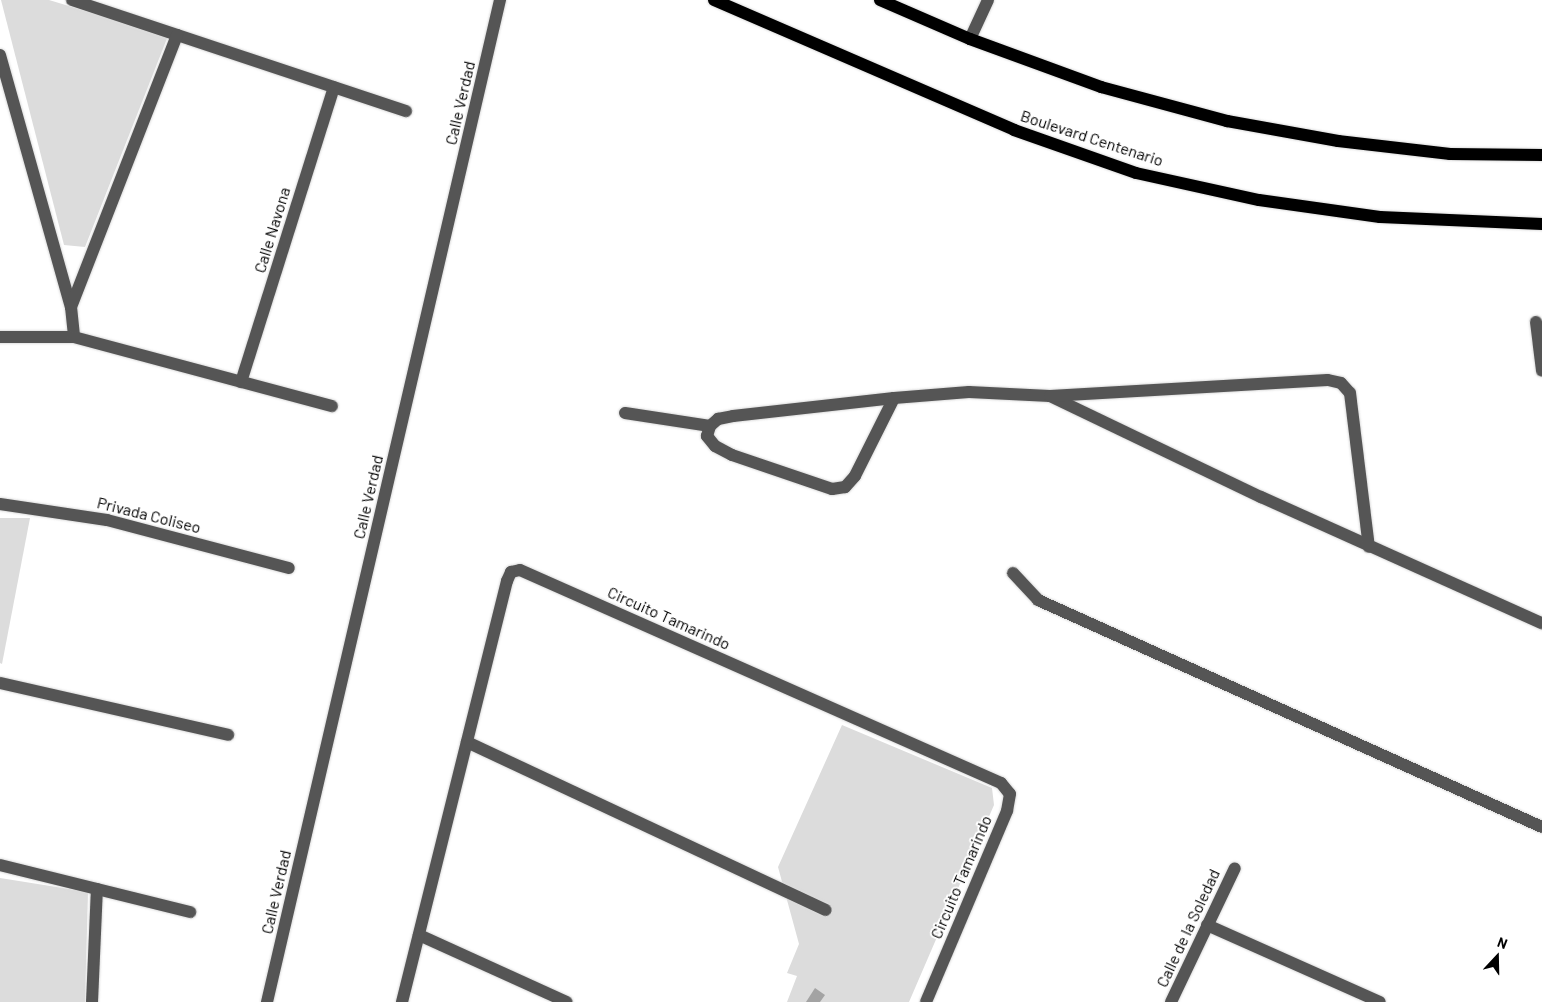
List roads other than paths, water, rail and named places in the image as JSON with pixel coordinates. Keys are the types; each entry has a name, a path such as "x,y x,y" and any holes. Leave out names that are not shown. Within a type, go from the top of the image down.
{"main road":[{"name":"Boulevard Centenario","path":"714,0 1014,130 1136,173 1259,200 1380,217 1542,224"},
{"path":"880,0 970,39 1101,87 1227,121 1338,141 1450,154 1542,155"}],"street":[{"path":"72,0 406,111"},
{"name":"Calle Verdad","path":"267,1002 500,0"},
{"path":"970,39 988,0"},
{"path":"71,307 177,35"},
{"path":"0,55 71,307 74,337"},
{"name":"Calle Navona","path":"241,382 334,87"},
{"path":"1536,322 1542,371"},
{"path":"0,337 74,337 332,406"},
{"path":"894,398 855,476 845,487 832,488 732,455 715,446 708,436 710,426 718,419 894,398 969,392 1050,396 1328,380 1341,383 1350,393 1369,546"},
{"path":"1050,396 1369,546 1542,624"},
{"path":"625,413 710,426"},
{"name":"Privada Coliseo","path":"0,504 107,520 289,568"},
{"name":"Circuito Tamarindo","path":"402,1002 506,581 511,572 520,570 1001,783 1010,794 1007,811 926,1002"},
{"path":"1014,573 1038,600 1542,827"},
{"path":"0,683 228,735"},
{"path":"467,742 826,910"},
{"path":"0,865 190,912"},
{"name":"Calle de la Soledad","path":"1171,1002 1235,868"},
{"path":"92,1002 97,889"},
{"path":"1207,925 1380,1002"},
{"path":"419,935 567,1002"}]}
